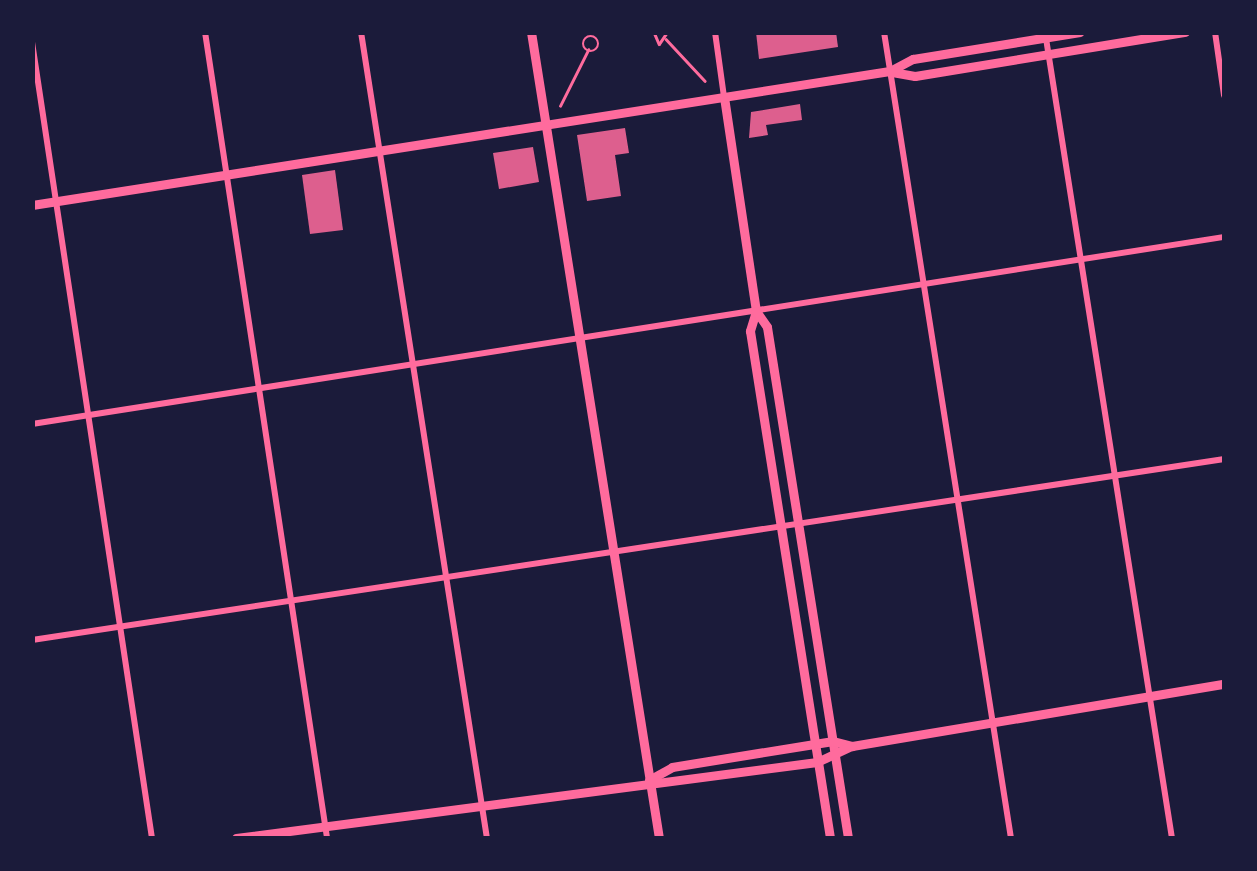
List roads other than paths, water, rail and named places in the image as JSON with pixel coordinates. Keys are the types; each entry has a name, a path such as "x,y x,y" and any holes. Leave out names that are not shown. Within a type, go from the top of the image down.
{"main road":[{"path":"531,32 659,838"},
{"path":"890,72 913,59 1080,32"},
{"path":"32,205 890,72 915,76 1186,32"},
{"path":"724,97 756,310 750,331 830,838"},
{"path":"756,310 768,327 848,838"},
{"path":"650,780 672,768 832,742 852,746 1224,684"},
{"path":"236,838 481,802 650,780 676,783 817,762 835,758 852,746"}],"street":[{"path":"205,32 327,838"},
{"path":"361,32 486,838"},
{"path":"714,32 724,97"},
{"path":"884,32 1011,838"},
{"path":"1214,32 1224,95"},
{"path":"1046,35 1172,838"},
{"path":"32,42 152,838"},
{"path":"32,424 1224,237"},
{"path":"32,640 292,604 1224,459"}]}
